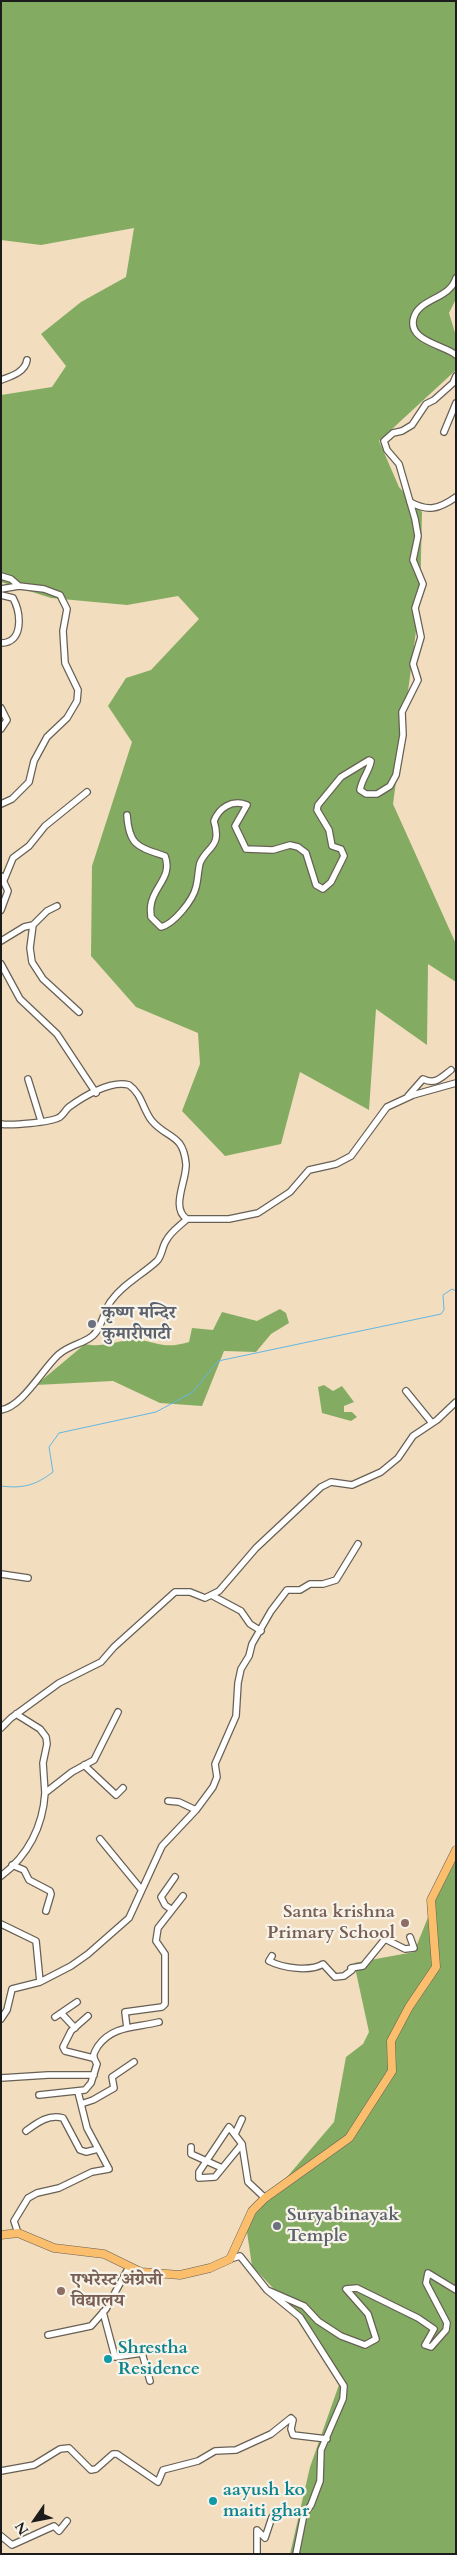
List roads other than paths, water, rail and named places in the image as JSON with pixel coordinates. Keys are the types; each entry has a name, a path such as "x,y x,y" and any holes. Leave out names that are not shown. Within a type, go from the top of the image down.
{"main road":[{"path":"1,2235 18,2233 54,2248 104,2254 142,2272 180,2275 210,2268 230,2259 252,2212 265,2198 349,2138 392,2071 391,2041 409,2007 436,1967 431,1900 456,1850"}],"street":[{"path":"456,278 450,289 422,306 415,313 412,322 414,330 432,346 456,355"},
{"path":"1,380 20,371 26,366 27,360"},
{"path":"127,815 128,834 138,847 165,856 168,863 165,878 150,904 152,917 161,927 170,925 177,918 196,890 201,862 212,849 217,832 214,821 218,810 240,802 247,805 235,826 246,849 273,850 290,845 298,847 306,853 316,885 323,889 331,882 344,856 341,849 332,846 329,830 317,810 318,805 341,777 369,760 372,761 370,770 362,780 360,790 366,794 377,794 390,786 396,775 404,735 402,712 418,680 412,664 421,637 415,608 423,584 413,560 418,536 400,464 387,450 384,441 393,433 402,431 412,425 426,404 434,400 453,383 456,376"},
{"path":"444,432 456,403"},
{"path":"410,502 423,510 456,498"},
{"path":"1,576 12,578 19,586"},
{"path":"1,589 19,586 44,589 60,594 67,608 63,631 65,662 78,690 77,701 67,718 47,738 34,761 29,782 12,799 1,804"},
{"path":"1,595 13,598 19,623 18,634 12,641 1,643"},
{"path":"1,708 7,720 1,730"},
{"path":"1,910 8,891 2,878 13,858 29,846 45,826 87,792"},
{"path":"1,941 24,927 33,925 47,911 57,906"},
{"path":"33,925 30,948 32,962 43,979 70,1002 75,1011 79,1012"},
{"path":"1,964 20,999 57,1034 96,1093"},
{"path":"406,1098 423,1079 430,1082 437,1081 451,1070"},
{"path":"28,1079 41,1120"},
{"path":"1,1410 10,1407 24,1397 33,1382 57,1356 77,1343 92,1337 106,1309 116,1295 134,1277 158,1260 167,1239 187,1219 229,1219 252,1215 264,1210 290,1192 309,1170 336,1164 351,1156 387,1107 406,1098 456,1083"},
{"path":"1,1124 16,1126 41,1120 57,1119 71,1106 96,1093 114,1085 130,1085 138,1095 152,1122 177,1140 186,1166 180,1208 187,1219"},
{"path":"406,1391 432,1423"},
{"path":"1,1728 16,1714 66,1679 101,1662 114,1647 174,1592 190,1592 205,1598 213,1596 256,1548 317,1490 331,1482 352,1485 380,1472 398,1458 413,1436 432,1423 456,1402"},
{"path":"1,2019 7,2010 12,1990 40,1982 88,1954 129,1918 162,1846 196,1810 214,1787 217,1777 215,1764 236,1716 238,1683 242,1669 249,1656 252,1644 271,1611 287,1590 300,1590 310,1584 323,1584 336,1580 358,1544"},
{"path":"1,1574 28,1578"},
{"path":"213,1596 241,1610 250,1624 261,1631"},
{"path":"45,1793 72,1772 94,1760 118,1712"},
{"path":"1,1876 27,1849 40,1823 45,1793 44,1763 47,1744 46,1737 40,1729 16,1714"},
{"path":"84,1765 116,1795 123,1788"},
{"path":"168,1801 179,1802 196,1810"},
{"path":"100,1840 141,1889"},
{"path":"12,1865 24,1870 29,1880 50,1891 51,1894 46,1911"},
{"path":"172,1910 164,1904 161,1897 176,1877"},
{"path":"127,2028 125,2012 162,2007 165,2004 165,1954 156,1941 158,1928 183,1896"},
{"path":"1,1924 36,1941 40,1982"},
{"path":"272,1956 269,1961 282,1968 316,1968 324,1964 335,1977 344,1976 352,1970 351,1968 363,1966 385,1939 405,1949 414,1948 410,1937"},
{"path":"55,2017 77,2002"},
{"path":"61,2012 74,2028"},
{"path":"88,2016 74,2028 64,2042 64,2050 93,2058"},
{"path":"39,2095 78,2092 90,2086 97,2064 93,2058 93,2052 110,2032 159,2022"},
{"path":"81,2104 93,2100 114,2088 112,2076 134,2062"},
{"path":"1,2078 48,2074 94,2075"},
{"path":"18,2233 14,2221 28,2198 37,2193 59,2188 92,2172 109,2169 87,2128 78,2092"},
{"path":"26,2130 48,2118 55,2116 63,2118 80,2150 86,2152 98,2149"},
{"path":"234,2134 242,2119"},
{"path":"242,2144 215,2177 199,2178 198,2172 229,2127 242,2144 248,2182 265,2198"},
{"path":"191,2146 192,2154 222,2168"},
{"path":"230,2259 240,2256 267,2290 300,2317 344,2386 343,2399 321,2450 320,2481 311,2505 304,2514 296,2554"},
{"path":"48,2335 92,2326 103,2312 129,2267"},
{"path":"267,2290 304,2306 318,2322 341,2336 365,2345 376,2339 368,2314 346,2289 357,2288 418,2318 434,2329 425,2344 431,2347 446,2330 447,2323 426,2284 428,2273 456,2290"},
{"path":"103,2312 115,2357 142,2353 150,2381"},
{"path":"1,2471 34,2465 60,2449 69,2448 91,2470 96,2470 113,2454 116,2454 158,2482 163,2470 198,2461 215,2451 236,2450 271,2434 291,2418 293,2420 291,2428 294,2435 327,2439"},
{"path":"257,2554 257,2530 265,2538 272,2517"},
{"path":"1,2536 12,2545 54,2526 59,2531 67,2521"}],"waterway":[{"path":"1,1486 16,1487 29,1485 53,1472 49,1447 59,1433 156,1412 193,1392 218,1361 441,1314 444,1310 443,1295 452,1289 456,1291"}],"place":[{"name":"कृष्ण मन्दिर कुमारीपाटी","path":"92,1324"},
{"name":"Santa krishna Primary School","path":"405,1923"},
{"name":"Suryabinayak Temple","path":"277,2226"},
{"name":"एभरेस्ट अंग्रेजी विद्यालय","path":"61,2291"},
{"name":"Shrestha Residence","path":"108,2359"},
{"name":"aayush ko maiti ghar","path":"213,2501"}]}
